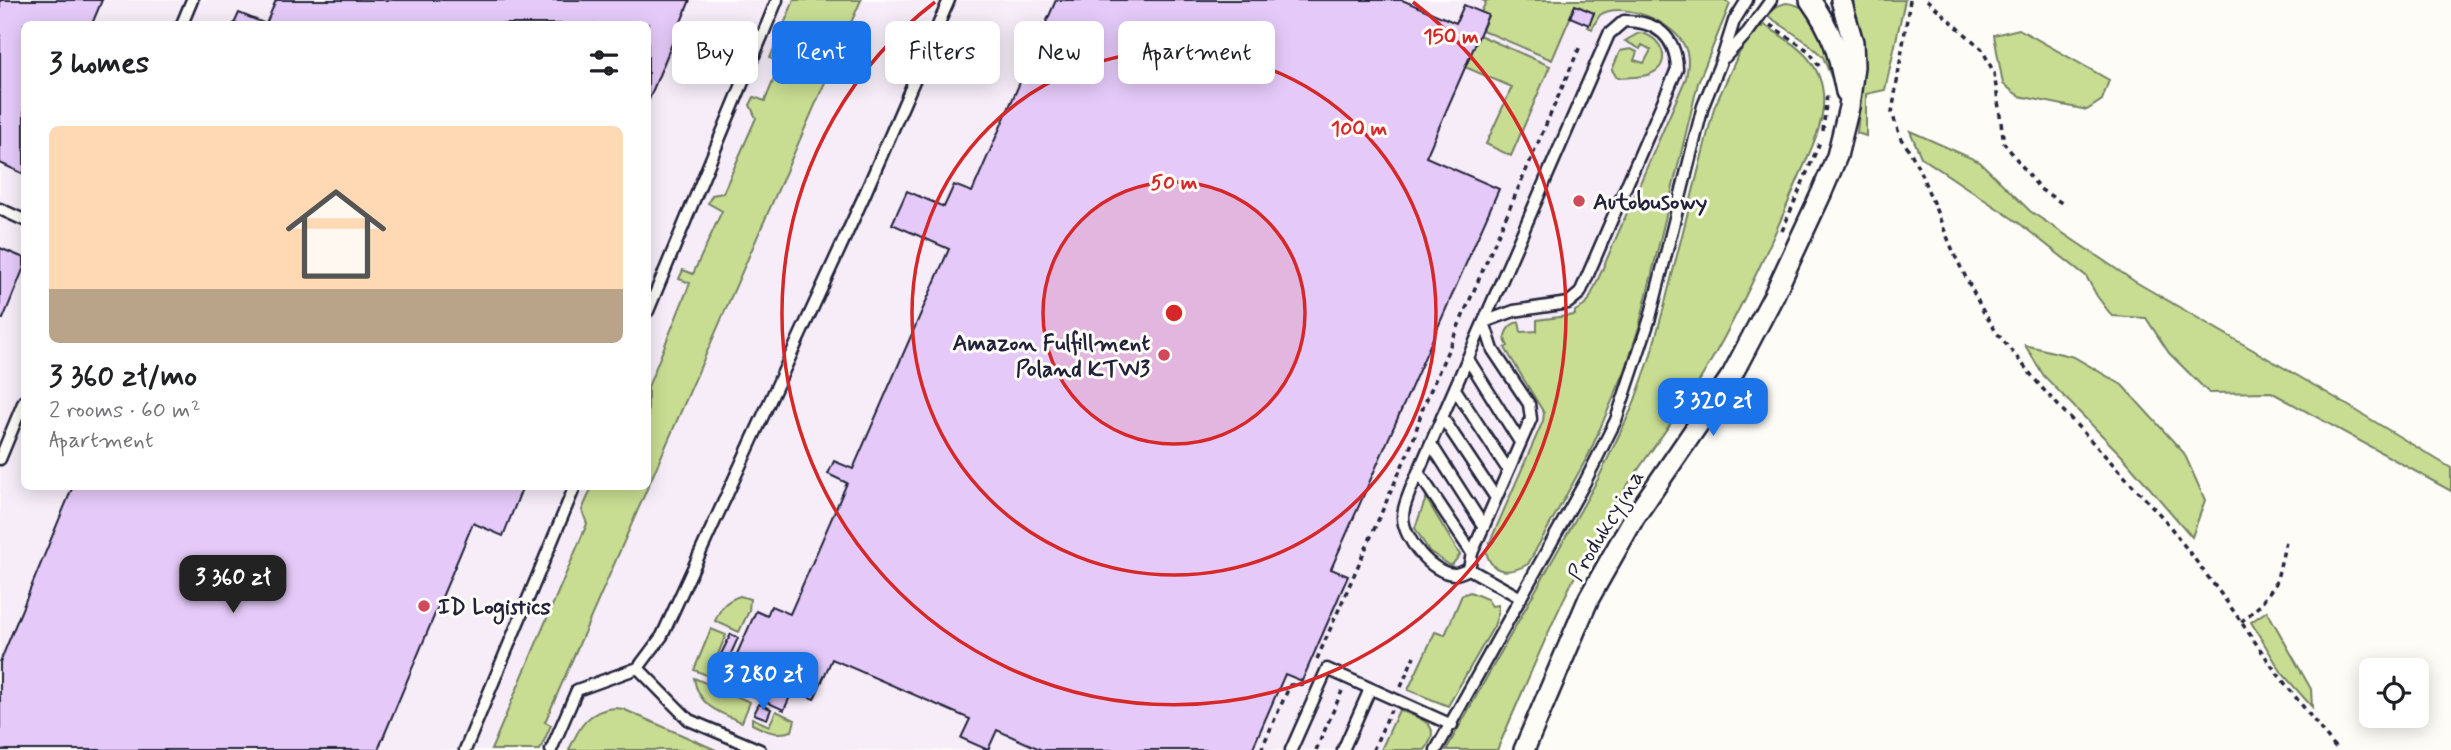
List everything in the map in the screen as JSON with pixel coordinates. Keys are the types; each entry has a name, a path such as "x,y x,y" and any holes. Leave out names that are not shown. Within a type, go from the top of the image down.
{"street":[{"name":"Produkcyjna","path":"1810,0 1828,26 1835,43 1849,107"},
{"name":"Produkcyjna","path":"1524,750 1589,598 1634,518 1732,375 1774,295 1837,156 1849,107 1854,66 1853,42 1841,0"}],"lane":[{"path":"183,21 192,0"},
{"path":"651,304 777,0"},
{"path":"551,750 577,690 638,668 662,636 864,196 949,0"},
{"path":"1436,750 1585,482 1625,398 1650,317 1696,130 1734,22 1747,0"},
{"path":"1722,60 1748,32 1770,0"},
{"path":"1469,569 1456,575 1442,572 1427,563 1410,538 1402,520 1404,507 1418,472 1609,34 1624,21 1652,25 1668,39 1676,55 1676,69 1580,293 1568,303 1514,311 1484,322"},
{"path":"0,209 21,219"},
{"path":"1469,569 1472,553 1531,419 1529,404 1493,350 1484,322"},
{"path":"1468,359 1520,442"},
{"path":"1455,389 1508,470"},
{"path":"0,459 21,408"},
{"path":"1442,417 1496,498"},
{"path":"1431,444 1484,527"},
{"path":"1418,472 1472,553"},
{"path":"465,750 573,490"},
{"path":"1469,569 1521,598"},
{"path":"638,668 689,720 760,750"},
{"path":"1291,750 1327,669 1452,725"},
{"path":"1343,750 1370,689"}],"path":[{"path":"1910,0 1892,113 1901,139 1919,169 1974,295 1997,333 2018,359 2165,520 2276,672 2337,750"},
{"path":"1927,0 1982,49 1994,73 2004,143 2040,189 2065,205"},
{"path":"1762,20 1804,47 1822,70"},
{"path":"1315,665 1581,44"},
{"path":"1782,231 1822,138 1826,82"},
{"path":"2241,622 2259,606 2276,583 2287,537"},
{"path":"1262,750 1290,685 1306,684 1309,677"},
{"path":"1316,750 1342,691"}],"shaded area":[{"path":"0,0 1643,0 1704,55 1490,553 1394,750 0,750"}],"green space":[{"path":"794,0 861,0 852,21 785,21"},
{"path":"1482,0 1725,0 1730,4 1698,83 1639,327 1625,371 1589,454 1528,564 1508,571 1496,568 1488,559 1486,551 1543,421 1544,413 1505,348 1508,346 1505,338 1507,331 1519,322 1521,332 1537,331 1537,320 1575,315 1575,311 1589,300 1686,78 1688,62 1686,49 1678,36 1658,21 1633,12 1609,11 1600,15 1592,29 1588,27 1594,13 1575,6 1552,60 1482,30 1488,16 1481,12 1486,2"},
{"path":"1849,0 1905,0 1885,90 1866,94 1866,136 1857,133 1861,66 1858,33"},
{"path":"1786,3 1811,14 1819,24 1829,50 1837,91 1823,57 1808,43 1768,16 1777,6"},
{"path":"1763,24 1793,44 1810,60 1823,93 1822,116 1815,139 1774,236 1710,363 1625,489 1588,551 1497,750 1446,750 1598,479 1632,408 1664,307 1714,108 1738,55 1758,25 1762,27"},
{"path":"2019,29 2109,80 2102,100 2087,110 2019,96 2003,84 1994,35"},
{"path":"1639,33 1647,35 1659,44 1662,64 1657,70 1646,75 1617,78 1612,70 1620,51 1631,49 1637,52 1634,60 1644,63 1651,50 1642,45 1640,49 1625,41"},
{"path":"1479,35 1550,66 1511,156 1486,144 1512,87 1465,67"},
{"path":"772,84 824,84 651,480 651,380 690,283 679,279 683,270 693,274 722,211 708,203 712,195 723,193 756,118 750,105 754,97 765,101"},
{"path":"1910,131 1980,162 2030,211 2134,281 2451,468 2451,491 2271,392 2209,393 2169,353 2146,318 2112,316 2086,276 2019,223 1921,157"},
{"path":"2025,345 2074,357 2122,385 2184,453 2205,500 2192,537 2123,457 2044,376"},
{"path":"591,490 647,490 545,722 551,725 540,750 491,750 587,524 582,510"},
{"path":"1426,498 1460,555 1451,566 1429,551 1415,528"},
{"path":"1470,592 1487,599 1492,606 1498,605 1498,614 1494,626 1448,706 1408,690 1435,632 1445,635 1462,595"},
{"path":"740,596 750,599 749,611 739,632 715,621 724,605"},
{"path":"2267,611 2311,689 2312,707 2282,673 2251,622"},
{"path":"711,629 726,635 716,659 727,664 719,680 694,670"},
{"path":"694,678 750,702 742,722 718,712 705,702 696,688"},
{"path":"615,708 623,709 716,750 569,750 591,716"},
{"path":"1399,710 1422,719 1431,728 1432,734 1425,750 1381,750"},
{"path":"776,711 795,720 792,731 771,732 752,724 752,718 769,726"}],"building":[{"path":"0,0 102,0 93,21 21,21 21,173 0,163"},
{"path":"276,0 690,0 681,21 672,21 672,44 651,95 651,21 267,21"},
{"name":"Amazon Fulfillment Poland KTW3","path":"1056,0 1402,0 1456,23 1464,5 1488,15 1426,157 1499,189 1331,569 1348,576 1302,681 1285,674 1252,750 1042,750 997,730 988,750 961,738 970,719 832,659 814,699 793,690 784,710 724,683 756,611 767,616 771,606 790,614 847,483 828,474 834,461 853,469 949,249 892,224 907,191 944,207 954,185 972,192 1019,84 1104,84 1104,21 1047,21"},
{"path":"1575,5 1594,13 1589,25 1570,17"},
{"path":"239,13 259,21 235,21"},
{"path":"0,248 21,257 21,274 3,319 0,318"},
{"path":"71,490 521,490 503,536 473,523 378,750 0,750 0,662"},
{"path":"731,634 738,638 729,658 721,654"},
{"path":"759,704 771,709 767,719 754,714"}],"place":[{"name":"Autobusowy","path":"1579,201"},
{"name":"Amazon Fulfillment Poland KTW3","path":"1164,355"},
{"name":"ID Logistics","path":"424,606"}]}
